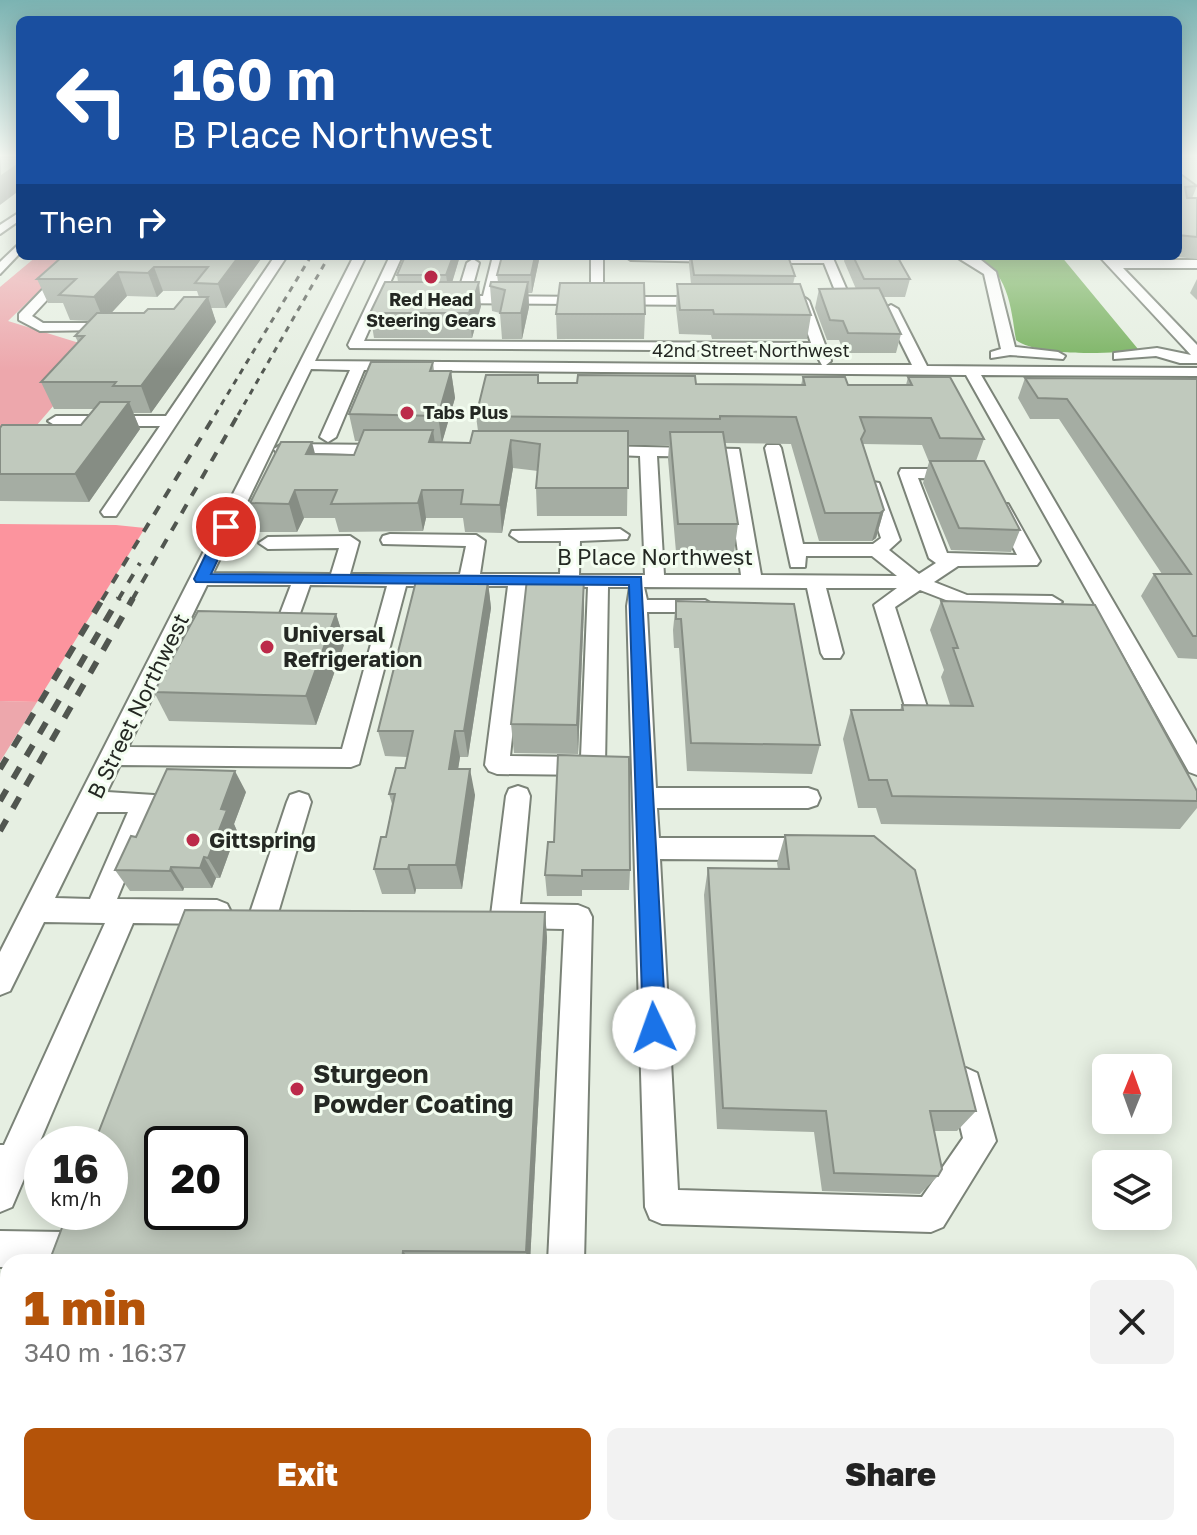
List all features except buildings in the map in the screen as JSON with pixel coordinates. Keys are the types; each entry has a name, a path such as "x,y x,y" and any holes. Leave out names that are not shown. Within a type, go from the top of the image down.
{"street":[{"path":"0,270 16,251"},
{"path":"110,512 171,421 234,315 278,260"},
{"name":"B Street Northwest","path":"0,982 305,365 363,299 360,260"},
{"path":"393,260 363,299 355,345 819,347"},
{"path":"488,300 498,260"},
{"path":"597,260 597,300"},
{"path":"665,260 670,301"},
{"path":"774,301 846,302 828,260"},
{"path":"974,260 990,272 1009,351"},
{"path":"1109,260 1197,264"},
{"path":"1109,260 1197,353"},
{"path":"82,263 24,317 40,327 100,327"},
{"path":"462,300 473,263"},
{"path":"434,300 714,301"},
{"path":"803,301 827,369"},
{"path":"891,309 922,370"},
{"path":"305,365 443,381 448,346"},
{"path":"538,367 542,347"},
{"path":"663,347 664,368"},
{"path":"980,375 987,358 1009,351 1134,357 1157,352 1180,359 1197,359"},
{"name":"42nd Street Northwest","path":"444,366 922,370 980,375 1197,372"},
{"path":"561,387 564,367"},
{"path":"731,368 735,389"},
{"path":"855,369 864,389"},
{"path":"328,437 356,373"},
{"path":"980,375 1152,386"},
{"path":"980,375 1197,766"},
{"path":"56,421 171,421"},
{"path":"773,448 795,550 809,581 832,653"},
{"path":"264,449 404,450"},
{"path":"575,451 733,452 752,581"},
{"path":"648,451 646,581 637,606 662,1207 931,1215 980,1141 958,1052"},
{"path":"795,550 877,550 891,540 865,465"},
{"path":"968,474 907,473 939,558 1030,561 990,486"},
{"path":"519,535 620,535"},
{"path":"569,580 571,535"},
{"path":"390,540 476,541 469,580"},
{"path":"268,543 350,542 339,579"},
{"path":"877,550 917,582 964,601 1052,602"},
{"path":"917,710 884,605 954,560"},
{"name":"B Place Northwest","path":"201,579 917,582"},
{"path":"288,619 303,579"},
{"path":"113,756 351,758 398,580"},
{"path":"519,580 497,765 593,766 598,580"},
{"path":"637,606 733,607"},
{"path":"260,619 313,619"},
{"path":"505,915 518,796"},
{"path":"644,798 808,798"},
{"path":"0,1195 7,1162 111,911 145,802 90,802"},
{"path":"264,913 299,802"},
{"path":"646,848 838,849"},
{"path":"36,910 295,913"},
{"path":"475,915 578,917 566,1254"},
{"path":"0,1249 63,1250"}],"shaded area":[{"path":"32,260 71,260 8,321 76,342 109,341 0,468 0,287"},
{"path":"980,260 1064,260 1138,349 1094,353 1057,351 1040,349 1016,340 1006,290"},
{"path":"0,524 145,528 37,702 0,701"},
{"path":"0,701 37,702 0,762"}],"railway":[{"path":"215,415 309,260"},
{"path":"238,415 327,260"},
{"path":"102,600 216,413"},
{"path":"132,600 239,413"},
{"path":"118,600 140,563"},
{"path":"0,769 103,598"},
{"path":"0,801 119,598"},
{"path":"0,831 133,598"}],"place":[{"name":"Red Head Steering Gears","path":"431,277"},
{"name":"Tabs Plus","path":"407,413"},
{"name":"Universal Refrigeration","path":"267,647"},
{"name":"Gittspring","path":"193,840"},
{"name":"Sturgeon Powder Coating","path":"297,1089"}],"route":[{"path":"226,527 201,579 636,581 654,1028"}]}
